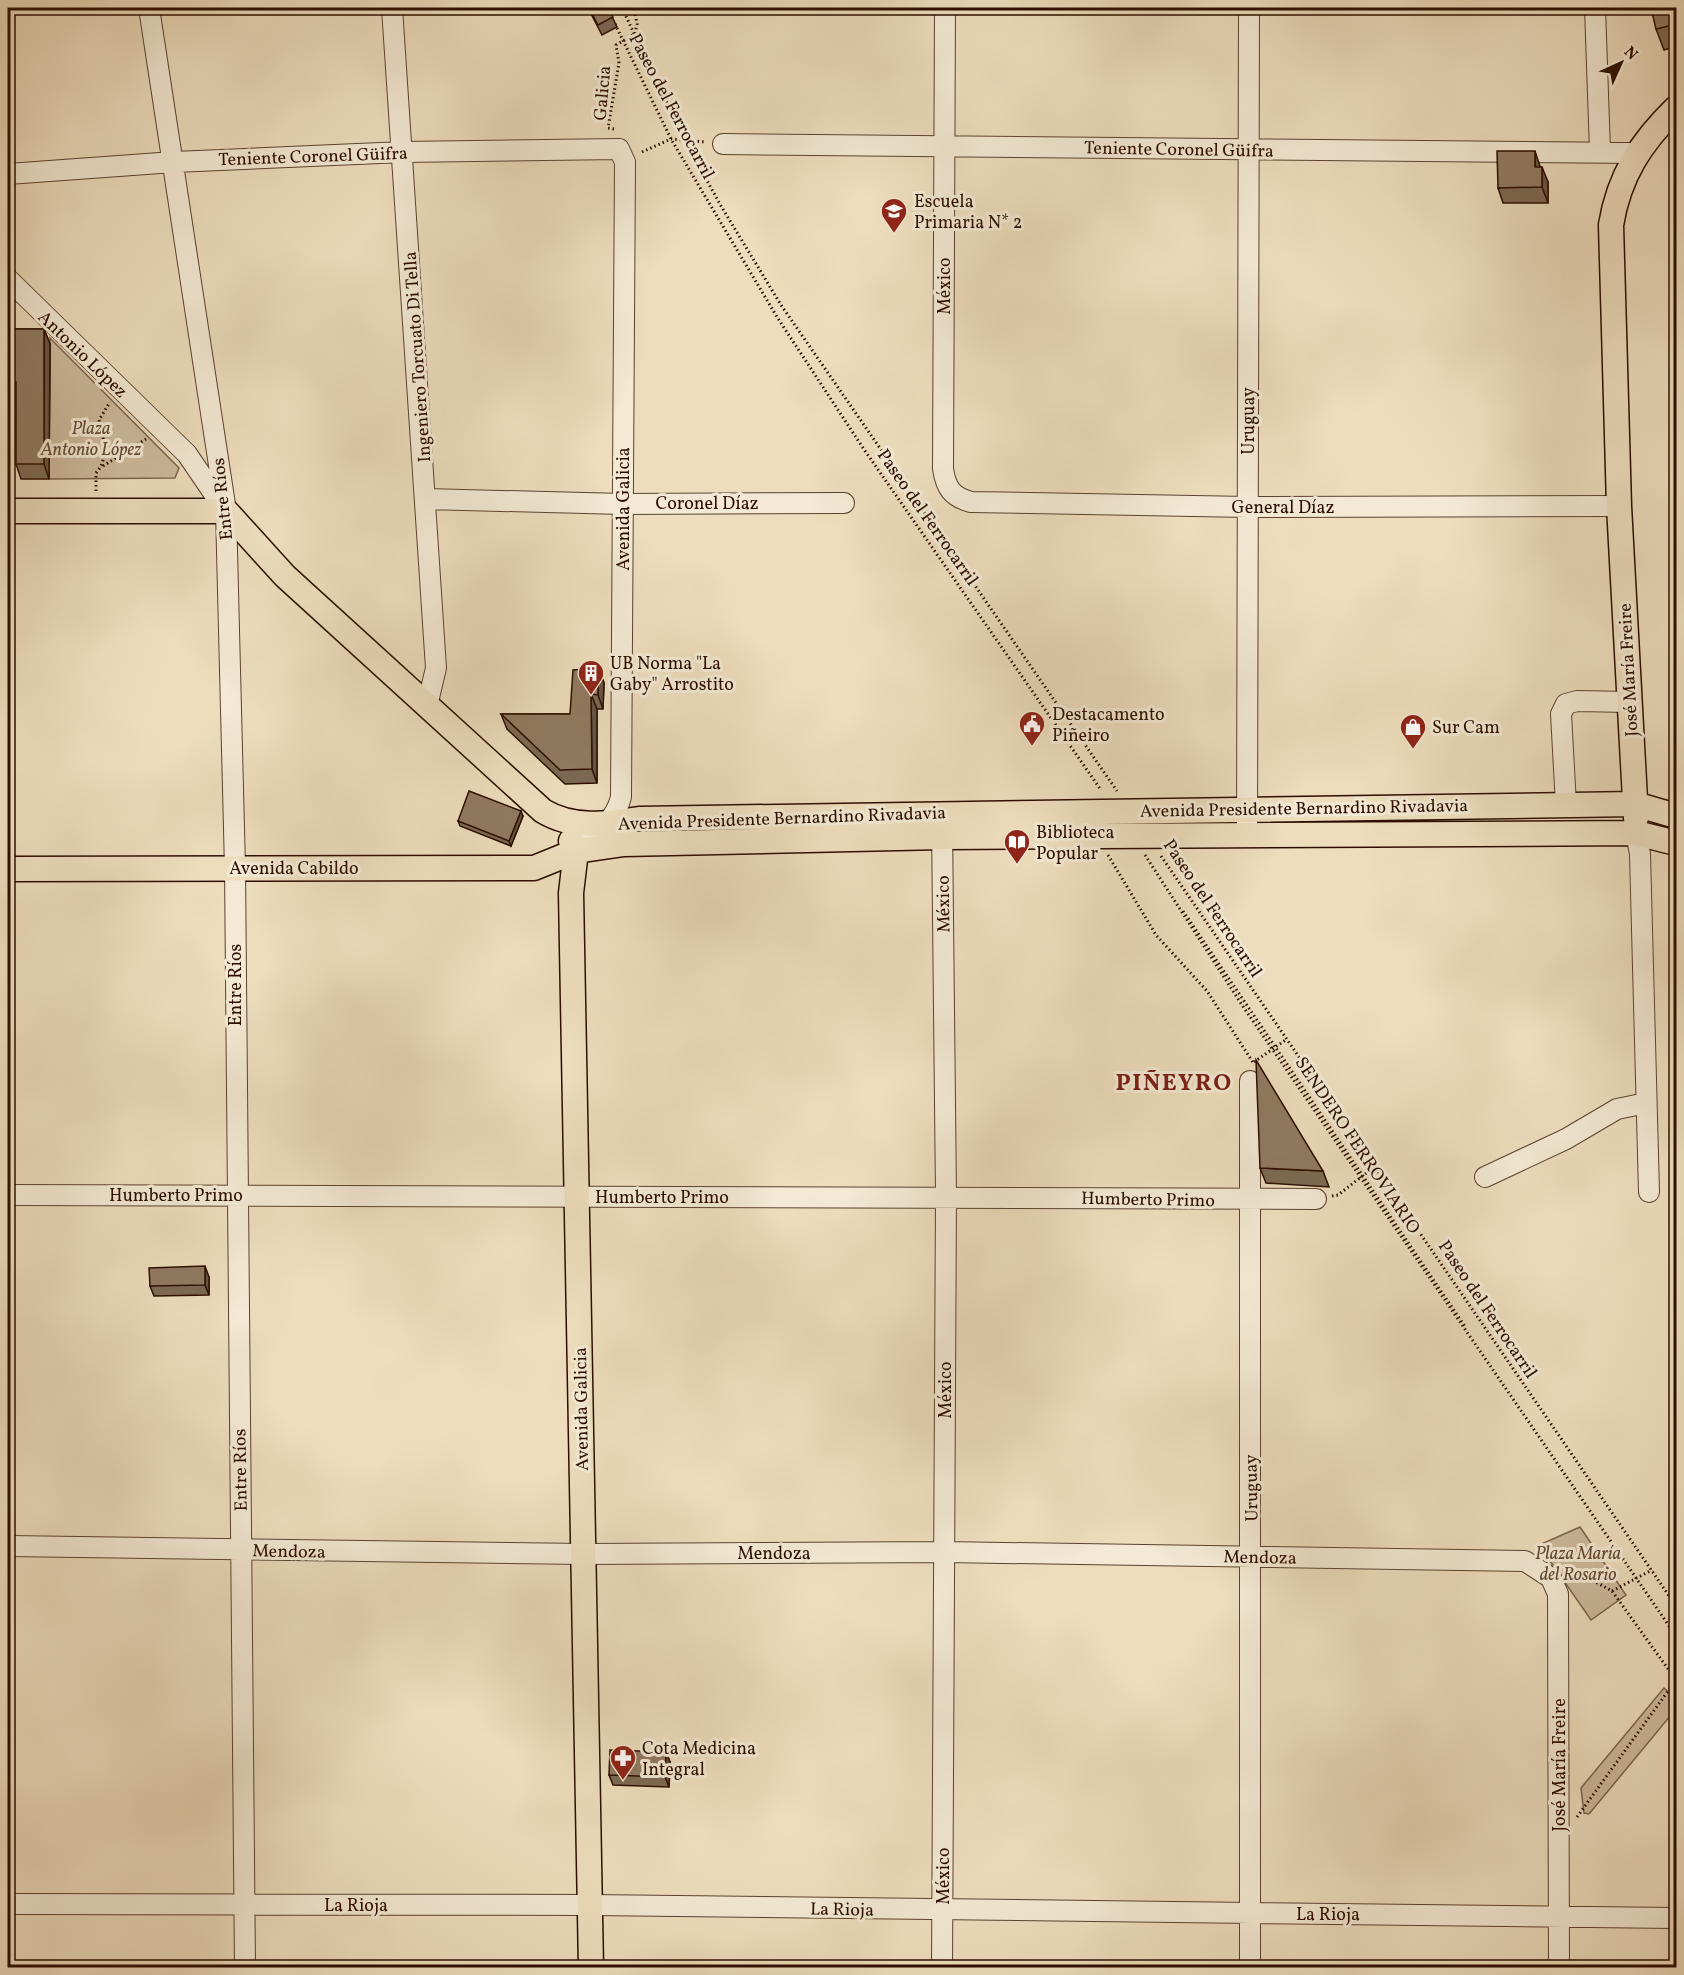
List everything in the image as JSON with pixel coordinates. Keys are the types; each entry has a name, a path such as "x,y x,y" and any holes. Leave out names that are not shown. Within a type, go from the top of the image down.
{"main road":[{"name":"José María Freire","path":"1636,833 1619,506 1611,225 1619,189 1636,153 1677,108"},
{"path":"8,511 226,511 285,576 543,811 560,821 576,851"},
{"name":"Avenida Presidente Bernardino Rivadavia","path":"560,821 608,824 639,819 942,813 1635,804 1677,816"},
{"name":"Avenida Presidente Bernardino Rivadavia","path":"576,851 624,844 942,837 1108,837 1143,841 1247,835 1636,833 1677,843"},
{"name":"Avenida Cabildo","path":"8,869 534,868 576,851"},
{"name":"Avenida Galicia","path":"576,851 571,893 591,1968"}],"street":[{"name":"Entre Ríos","path":"149,8 226,511 235,868 245,1968"},
{"name":"Ingeniero Torcuato Di Tella","path":"392,8 436,668 427,706"},
{"name":"México","path":"945,8 943,469 950,492"},
{"name":"Uruguay","path":"1247,835 1249,8"},
{"path":"1595,8 1600,151"},
{"name":"Teniente Coronel Güifra","path":"723,144 1636,153"},
{"name":"Teniente Coronel Güifra","path":"8,174 174,162 403,152 628,147"},
{"name":"Avenida Galicia","path":"576,851 608,824 618,811 621,797 625,162 628,147"},
{"name":"Antonio López","path":"8,279 198,467 226,511"},
{"name":"General Díaz","path":"950,492 958,498 971,502 1248,507 1619,506"},
{"name":"Coronel Díaz","path":"426,499 623,504 844,503"},
{"path":"1566,805 1561,714 1566,704 1577,701 1629,702"},
{"name":"México","path":"942,813 946,1196 942,1968"},
{"name":"José María Freire","path":"1636,833 1640,854 1648,1192"},
{"name":"Uruguay","path":"1250,1968 1252,1557 1248,1200 1252,1071"},
{"path":"1485,1178 1566,1140 1617,1109 1646,1102"},
{"name":"Humberto Primo","path":"8,1195 946,1196 1316,1199"},
{"name":"Mendoza","path":"8,1546 584,1554 944,1552 1525,1561 1537,1567"},
{"name":"José María Freire","path":"1537,1567 1551,1578 1558,1594 1559,1968"},
{"name":"La Rioja","path":"8,1904 591,1905 1677,1918"}],"path":[{"name":"Galicia","path":"619,129 608,128 619,63 616,45 635,34 637,24 634,8"},
{"name":"Paseo del Ferrocarril","path":"611,17 671,138 735,250 857,439 1114,810"},
{"path":"628,147 642,152 671,138 723,144"},
{"path":"642,152 642,163"},
{"path":"101,467 105,453 99,420 120,390"},
{"path":"96,511 96,473 101,467 162,429"},
{"path":"1108,837 1108,859 1156,935 1207,991 1252,1071 1287,1039"},
{"name":"Paseo del Ferrocarril","path":"1143,841 1287,1039 1677,1606"},
{"name":"SENDERO FERROVIARIO","path":"1143,841 1677,1639"},
{"path":"1316,1199 1338,1195 1374,1167"},
{"path":"1537,1567 1564,1565 1612,1591 1677,1680 1559,1843"},
{"path":"1612,1591 1652,1570"}],"green space":[{"name":"Plaza Antonio López","path":"50,338 179,468 175,478 49,479"},
{"name":"Plaza María del Rosario","path":"1580,1527 1626,1595 1591,1620 1539,1545"},
{"path":"1664,1688 1676,1698 1676,1709 1589,1814 1584,1813 1581,1788"}],"building":[{"path":"589,8 608,8 613,17 598,25"},
{"path":"1651,8 1677,8 1677,24 1656,29"},
{"path":"1497,151 1535,151 1535,167 1542,167 1542,187 1498,188"},
{"path":"8,329 44,329 44,464 16,464 16,382 8,382"},
{"path":"598,668 598,695 591,694 592,769 560,770 501,714 570,714 573,670"},
{"path":"469,791 521,811 509,841 458,821"},
{"path":"1256,1060 1323,1171 1260,1168"},
{"path":"205,1266 205,1285 150,1286 149,1268"},
{"path":"610,1750 666,1752 665,1777 609,1775"}],"place":[{"name":"Escuela Primaria N* 2","path":"894,234"},
{"name":"UB Norma \"La Gaby\" Arrostito","path":"591,696"},
{"name":"Destacamento Piñeiro","path":"1032,747"},
{"name":"Sur Cam","path":"1413,750"},
{"name":"Biblioteca Popular","path":"1017,865"},
{"name":"Cota Medicina Integral","path":"623,1781"}],"district":[{"name":"PIÑEYRO","path":"1174,1082"}]}
